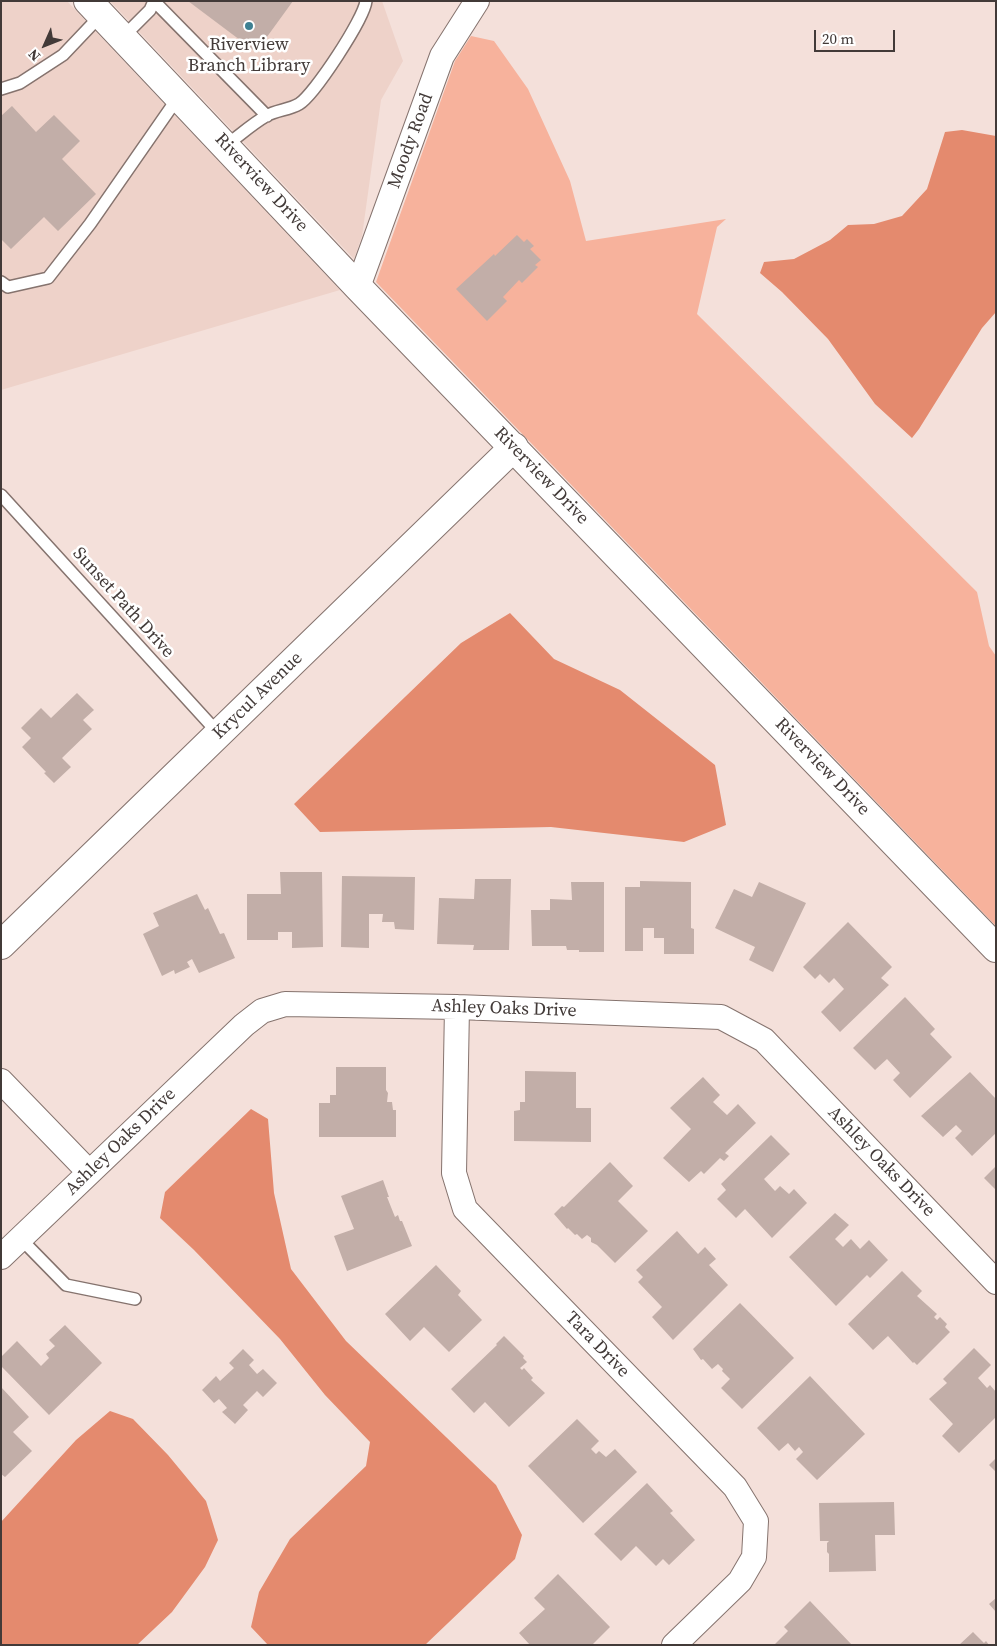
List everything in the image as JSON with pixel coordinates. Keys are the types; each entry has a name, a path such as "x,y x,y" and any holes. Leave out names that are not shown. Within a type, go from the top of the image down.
{"street":[{"name":"Moody Road","path":"358,287 442,56 477,1"},
{"name":"Riverview Drive","path":"95,8 358,287 996,948"},
{"name":"Krycul Avenue","path":"1,945 514,447"},
{"name":"Ashley Oaks Drive","path":"1,1257 237,1031 262,1011 285,1004 457,1007 721,1017 764,1040 996,1282"},
{"name":"Tara Drive","path":"457,1007 454,1173 465,1209 735,1487 756,1521 754,1557 740,1582 674,1645"},
{"path":"1,1081 89,1172"}],"lane":[{"path":"122,37 150,10 154,1 266,116"},
{"path":"225,146 266,116 300,104 326,73 345,45 366,8 366,1"},
{"path":"1,89 20,83 63,55 95,8"},
{"path":"1,282 8,287 48,278 90,224 179,96"},
{"name":"Sunset Path Drive","path":"1,495 219,734"},
{"path":"20,1238 66,1285 135,1299"}],"shaded area":[{"path":"1,1 67,1 340,290 1,390"},
{"path":"110,1 382,1 403,61 381,100 362,236 354,259"},
{"path":"471,36 494,41 528,89 570,181 586,241 726,219 717,227 697,314 977,592 989,646 996,656 996,926 376,282 455,61"},
{"path":"962,130 996,136 996,312 982,328 912,438 875,404 828,339 782,292 760,273 764,262 794,259 830,240 848,225 874,224 902,216 927,189 945,132"},
{"path":"510,613 554,659 620,690 715,765 726,825 684,842 551,827 320,832 294,804 461,643"},
{"path":"251,1109 268,1119 274,1193 291,1269 346,1341 496,1485 522,1535 515,1559 425,1645 268,1645 251,1627 259,1592 290,1539 366,1466 370,1442 325,1395 280,1339 194,1250 160,1218 165,1192"},
{"path":"110,1411 133,1419 168,1455 206,1501 218,1540 205,1567 172,1612 137,1645 1,1645 1,1522 76,1440"}],"building":[{"name":"Riverview Branch Library","path":"188,1 293,1 256,52"},
{"path":"12,106 36,132 54,115 80,141 62,159 96,194 58,231 44,217 11,249 1,239 1,116"},
{"path":"517,235 524,242 527,239 534,246 530,249 541,260 535,265 538,267 522,283 519,280 503,297 507,301 487,321 456,289"},
{"path":"77,693 94,710 83,720 92,729 62,758 71,767 54,783 22,747 31,738 21,728 41,708 51,718"},
{"path":"280,872 322,872 323,947 292,948 292,932 278,932 278,940 247,940 247,894 281,894"},
{"path":"342,876 415,877 414,930 395,929 394,922 382,922 383,914 369,914 369,948 341,947"},
{"path":"475,879 511,879 509,950 473,950 474,945 437,944 439,898 474,899"},
{"path":"640,881 691,882 691,928 694,929 694,954 664,954 664,938 654,938 654,928 643,928 643,951 625,951 625,887 640,887"},
{"path":"571,882 604,882 604,952 579,952 579,950 567,950 566,946 532,946 531,910 550,910 550,899 572,900"},
{"path":"759,882 806,903 773,972 749,960 755,947 715,928 734,889 752,897"},
{"path":"197,894 205,910 208,908 220,934 224,933 235,958 199,973 192,959 187,962 190,967 175,974 174,970 162,976 143,934 159,926 153,913"},
{"path":"848,922 892,967 881,978 889,985 840,1032 821,1012 844,989 834,978 829,983 820,974 815,979 803,967"},
{"path":"905,997 935,1029 930,1034 952,1057 910,1098 893,1080 900,1073 887,1059 875,1070 853,1048"},
{"path":"336,1067 386,1067 387,1102 392,1102 393,1110 396,1110 396,1137 319,1137 319,1103 330,1103 330,1095 336,1095"},
{"path":"525,1071 576,1072 576,1108 591,1108 591,1142 514,1141 514,1111 520,1110 520,1102 525,1102"},
{"path":"970,1072 996,1099 996,1133 972,1156 955,1138 962,1131 956,1125 943,1137 921,1116"},
{"path":"703,1077 720,1095 713,1102 727,1115 738,1104 756,1123 725,1153 729,1156 724,1161 720,1158 704,1174 701,1171 689,1182 663,1158 691,1129 670,1108"},
{"path":"771,1135 790,1154 764,1179 775,1191 780,1186 789,1194 794,1189 807,1203 772,1238 745,1209 736,1218 717,1199 726,1190 721,1184"},
{"path":"610,1162 633,1186 618,1201 648,1231 615,1263 597,1245 591,1242 591,1238 587,1235 582,1239 577,1234 575,1235 554,1214 562,1206 564,1207"},
{"path":"996,1166 996,1190 984,1178"},
{"path":"383,1180 395,1217 398,1215 400,1221 402,1221 412,1246 347,1271 334,1236 354,1229 341,1196"},
{"path":"835,1213 849,1225 835,1239 843,1247 851,1239 860,1249 869,1240 888,1260 870,1278 867,1275 836,1306 789,1257"},
{"path":"677,1231 698,1254 705,1247 716,1259 709,1265 728,1285 673,1340 652,1317 662,1307 638,1282 643,1277 636,1270"},
{"path":"436,1265 461,1291 458,1295 482,1320 449,1352 424,1327 410,1341 385,1314"},
{"path":"902,1271 922,1291 917,1296 937,1314 934,1317 937,1320 940,1317 947,1324 945,1327 950,1332 917,1365 888,1336 873,1350 848,1324"},
{"path":"740,1303 794,1358 742,1409 721,1388 730,1379 722,1371 723,1369 718,1364 712,1369 703,1359 701,1360 693,1349"},
{"path":"65,1325 102,1363 49,1415 1,1366 1,1357 17,1341 41,1366 49,1358 46,1354 55,1346 49,1340"},
{"path":"504,1336 524,1356 523,1358 527,1362 520,1368 522,1370 524,1368 533,1378 531,1380 545,1393 509,1427 485,1402 474,1413 451,1389"},
{"path":"974,1348 991,1365 978,1378 987,1388 990,1385 996,1392 996,1417 959,1453 942,1436 953,1424 929,1399 947,1383 943,1379"},
{"path":"243,1349 254,1360 249,1365 257,1374 263,1369 277,1383 263,1397 257,1391 243,1405 248,1410 235,1424 222,1412 227,1408 219,1399 214,1403 202,1390 216,1376 220,1381 234,1368 229,1363"},
{"path":"810,1376 865,1434 817,1480 796,1459 803,1452 799,1447 795,1451 788,1443 779,1451 757,1428"},
{"path":"1,1387 29,1417 13,1432 32,1451 5,1477 1,1474"},
{"path":"577,1419 599,1441 591,1449 596,1454 599,1451 606,1457 615,1449 637,1472 583,1523 528,1466"},
{"path":"996,1458 996,1472 989,1465"},
{"path":"647,1483 673,1511 670,1513 695,1540 669,1565 663,1559 656,1566 636,1546 621,1561 594,1534"},
{"path":"894,1502 895,1535 875,1535 876,1571 829,1572 827,1543 829,1541 820,1541 819,1503"},
{"path":"558,1574 610,1627 592,1645 530,1645 519,1633 545,1609 534,1598"},
{"path":"996,1598 996,1612 989,1604"},
{"path":"810,1601 852,1645 774,1645 788,1631 784,1627"},
{"path":"973,1632 984,1643 986,1641 989,1645 959,1645"}],"place":[{"name":"Riverview Branch Library","path":"249,26"}]}
